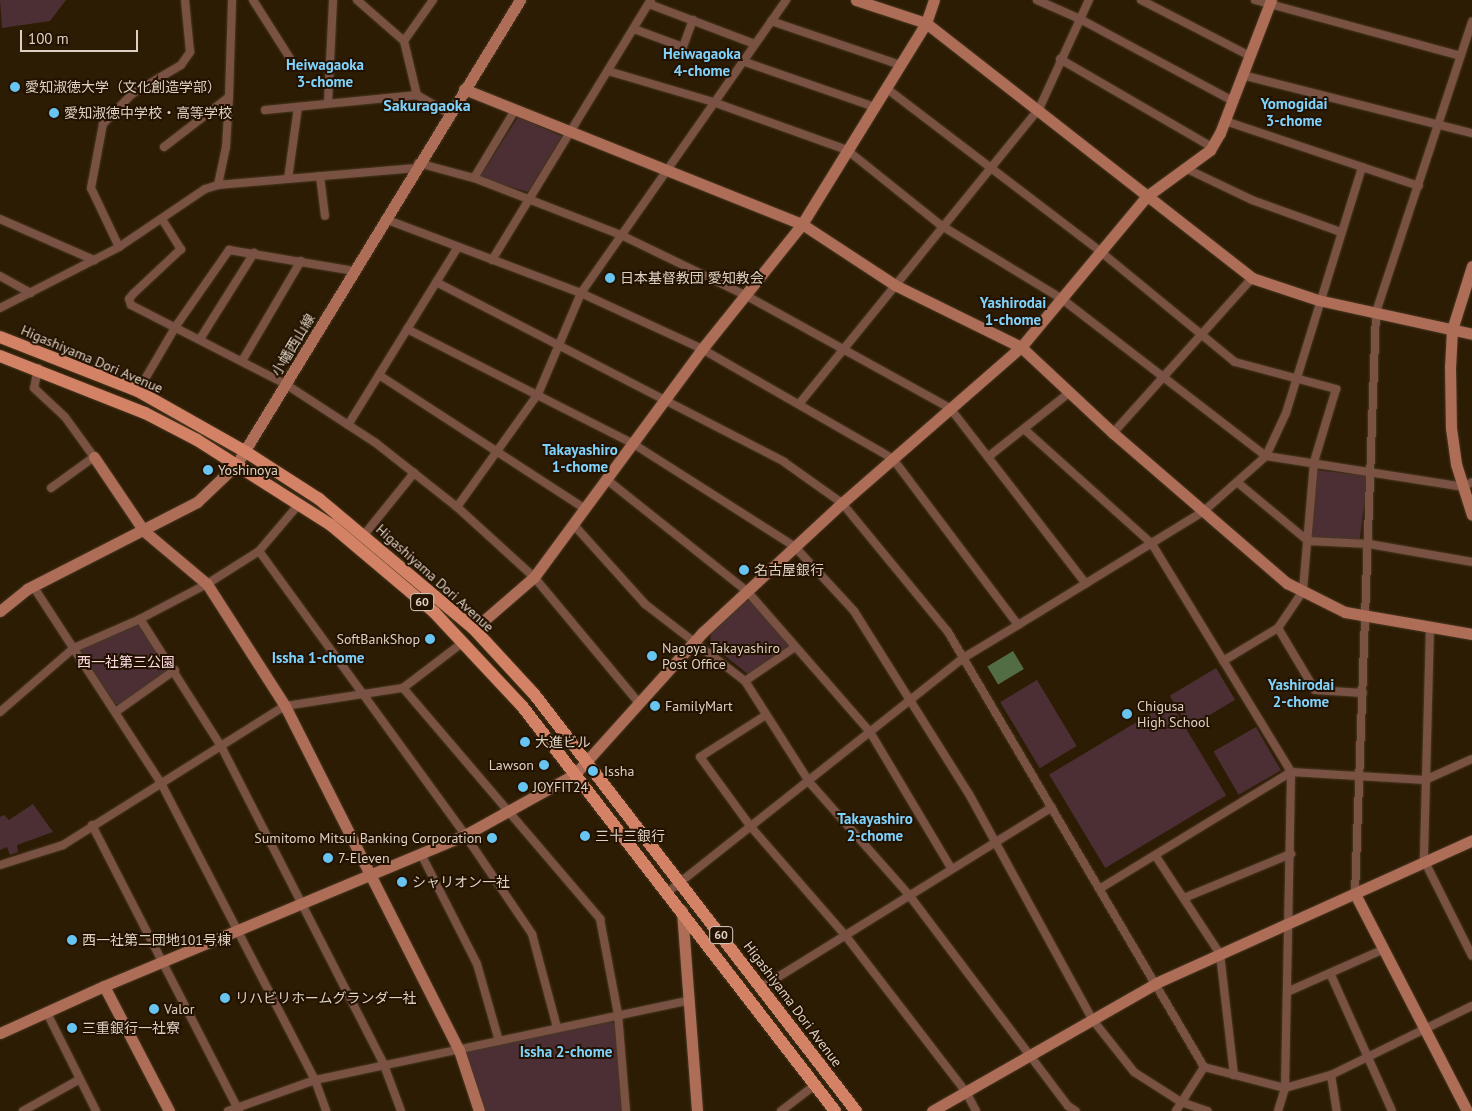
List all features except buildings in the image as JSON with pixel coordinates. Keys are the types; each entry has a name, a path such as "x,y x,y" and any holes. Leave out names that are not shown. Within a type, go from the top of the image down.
{"main road":[{"name":"Higashiyama Dori Avenue","path":"0,337 138,391 246,452 319,499 474,629 534,694 856,1111"},
{"name":"Higashiyama Dori Avenue","path":"0,356 38,368 145,413 236,465 331,525 434,612 522,706 668,892 835,1111"}],"street":[{"path":"119,247 91,188 103,124 132,94 181,66 190,52 185,0"},
{"path":"218,185 226,147 230,97 232,0"},
{"path":"253,0 293,63"},
{"path":"328,103 333,0"},
{"path":"404,40 432,0"},
{"path":"457,507 538,394 560,347 581,293 668,171 712,102 745,62 755,44 786,0"},
{"path":"856,0 926,23 1039,109 1252,278 1318,300 1472,334"},
{"path":"474,629 534,576 702,348 802,224 926,23 934,0"},
{"path":"1037,0 1080,18 1233,101"},
{"path":"799,404 1039,109 1060,59 1089,0"},
{"path":"1141,0 1250,56"},
{"path":"1255,0 1461,56"},
{"path":"360,1 404,40 417,95"},
{"name":"小幡西山線","path":"0,612 33,586 144,531 197,502 236,465 246,452 516,1"},
{"path":"492,260 650,2 755,44"},
{"path":"0,1033 104,986 465,835 575,774 584,761 694,642 747,591 842,503 1021,347 1147,196 1212,147 1225,122 1270,3"},
{"path":"634,29 683,47 693,20"},
{"path":"771,21 900,65"},
{"path":"1467,1111 1355,894 1376,312 1472,21"},
{"path":"1060,59 1212,147"},
{"path":"745,62 874,107"},
{"path":"608,71 712,102 847,150 942,226 1062,299 1162,378 1266,456 1314,462 1371,474 1468,484"},
{"path":"1242,76 1472,133"},
{"path":"886,88 1101,252 1235,362 1296,376 1336,389 1314,462 1303,591 1278,628 1223,661"},
{"path":"464,89 802,224 895,285 1021,347 1113,433 1287,583 1345,612 1472,634"},
{"path":"265,110 417,95 448,113"},
{"path":"164,147 230,97"},
{"path":"288,179 298,107"},
{"path":"474,178 515,110"},
{"path":"1225,122 1419,186"},
{"path":"0,308 119,247 162,219 194,194 218,185 417,165 474,178 621,235 745,295 950,408 1086,584"},
{"path":"668,892 810,783 908,700 963,658 1204,511 1266,456 1286,413 1318,300 1362,167"},
{"path":"1185,168 1252,200 1341,232"},
{"path":"320,176 325,216"},
{"path":"0,219 94,260"},
{"path":"162,219 181,250 129,299 136,309 176,326 286,385 348,425 414,473 457,507 534,576 639,703"},
{"path":"385,219 581,293 702,348 893,459 1018,625"},
{"path":"348,425 458,246"},
{"path":"138,391 176,326 229,250 254,252 354,271"},
{"path":"200,339 254,252"},
{"path":"242,361 301,261"},
{"path":"1472,266 1452,330 1451,428 1468,484 1472,515"},
{"path":"0,276 31,292"},
{"path":"1113,433 1252,278"},
{"path":"436,282 560,347 666,399 784,462 842,503 948,632 1101,888 1204,1068 1285,1088 1331,1075 1472,1006"},
{"path":"407,329 632,442 795,547 854,611 908,700 969,794 1092,1019 1134,1072 1181,1102 1207,1111"},
{"path":"38,368 34,388 65,417 144,531 207,584 285,706 459,1050 479,1111"},
{"path":"379,375 498,450 584,508"},
{"path":"988,457 1070,392"},
{"path":"1024,429 1152,544 1291,772 1290,921 1285,1088 1278,1111"},
{"path":"51,488 94,457"},
{"path":"364,535 414,473"},
{"path":"606,479 747,591 870,732 951,868"},
{"path":"1237,482 1308,541 1369,544 1472,562"},
{"path":"0,712 74,648 140,620 207,584 259,550 299,504"},
{"path":"573,524 645,604 745,681 810,783 908,895 1068,1106 1076,1111"},
{"path":"259,550 360,694 465,835 532,934 557,1028"},
{"path":"33,586 117,711 161,783 315,1080 326,1111"},
{"path":"140,620 175,670 221,746 384,1065 401,1111"},
{"path":"1430,626 1424,860 1472,956"},
{"path":"1278,628 1315,690 1363,692"},
{"path":"0,865 63,845 92,825 285,706 402,688 462,643"},
{"path":"745,681 796,647"},
{"path":"117,711 175,670"},
{"path":"402,688 600,919 618,1014 626,1111"},
{"path":"766,715 700,757 751,827 845,935 966,1092 976,1111"},
{"path":"1101,888 1291,772 1425,780 1472,759"},
{"path":"762,987 994,841 1052,808"},
{"path":"92,825 238,1109"},
{"path":"932,1111 1028,1054 1156,983 1290,921 1355,894 1424,860 1472,840"},
{"path":"421,854 477,964 499,1041"},
{"path":"1184,898 1291,854"},
{"path":"1155,856 1220,954 1234,1075"},
{"path":"682,911 687,1001 697,1111"},
{"path":"1287,992 1384,949"},
{"path":"1330,973 1392,1111"},
{"path":"104,986 169,1111"},
{"path":"228,1111 315,1080 618,1014 687,1001"},
{"path":"47,1013 96,1111"},
{"path":"1176,1111 1204,1068"},
{"path":"1331,1075 1337,1111"},
{"path":"28,1110 80,1079"},
{"path":"782,1111 815,1085"}],"green space":[{"path":"0,0 66,0 50,21 2,28"},
{"path":"518,117 562,136 528,192 479,178"},
{"path":"1317,470 1368,476 1359,545 1309,538"},
{"path":"745,601 751,601 790,645 749,675 710,644 711,633"},
{"name":"西一社第三公園","path":"138,622 170,667 169,672 120,705 115,704 80,650"},
{"path":"1216,668 1235,700 1189,728 1170,696"},
{"path":"1037,680 1077,746 1040,768 1000,702"},
{"path":"1170,702 1226,795 1105,868 1049,775"},
{"path":"1256,727 1281,770 1239,795 1214,752"},
{"path":"33,804 53,832 17,845 18,852 10,855 7,847 0,850 0,817 4,815 9,820"},
{"path":"610,1020 615,1024 623,1111 484,1111 465,1054 467,1051"}],"shaded area":[{"path":"1013,651 1024,669 998,684 987,666"}],"place":[{"name":"愛知淑徳大学（文化創造学部）","path":"15,87"},
{"name":"愛知淑徳中学校・高等学校","path":"54,113"},
{"name":"日本基督教団 愛知教会","path":"610,278"},
{"name":"Yoshinoya","path":"208,470"},
{"name":"名古屋銀行","path":"744,570"},
{"name":"SoftBankShop","path":"430,639"},
{"name":"Nagoya Takayashiro Post Office","path":"652,656"},
{"name":"FamilyMart","path":"655,706"},
{"name":"Chigusa High School","path":"1127,714"},
{"name":"大進ビル","path":"525,742"},
{"name":"Lawson","path":"544,765"},
{"name":"Issha","path":"593,771"},
{"name":"JOYFIT24","path":"523,787"},
{"name":"三十三銀行","path":"585,836"},
{"name":"Sumitomo Mitsui Banking Corporation","path":"492,838"},
{"name":"7-Eleven","path":"328,858"},
{"name":"シャリオン一社","path":"402,882"},
{"name":"西一社第二団地101号棟","path":"72,940"},
{"name":"リハビリホームグランダ一社","path":"225,998"},
{"name":"Valor","path":"154,1009"},
{"name":"三重銀行一社寮","path":"72,1028"}],"district":[{"name":"Heiwagaoka 4-chome","path":"702,62"},
{"name":"Heiwagaoka 3-chome","path":"325,72"},
{"name":"Sakuragaoka","path":"427,105"},
{"name":"Yomogidai 3-chome","path":"1294,112"},
{"name":"Yashirodai 1-chome","path":"1013,310"},
{"name":"Takayashiro 1-chome","path":"580,458"},
{"name":"Issha 1-chome","path":"318,658"},
{"name":"Yashirodai 2-chome","path":"1301,692"},
{"name":"Takayashiro 2-chome","path":"875,826"},
{"name":"Issha 2-chome","path":"566,1052"}]}
